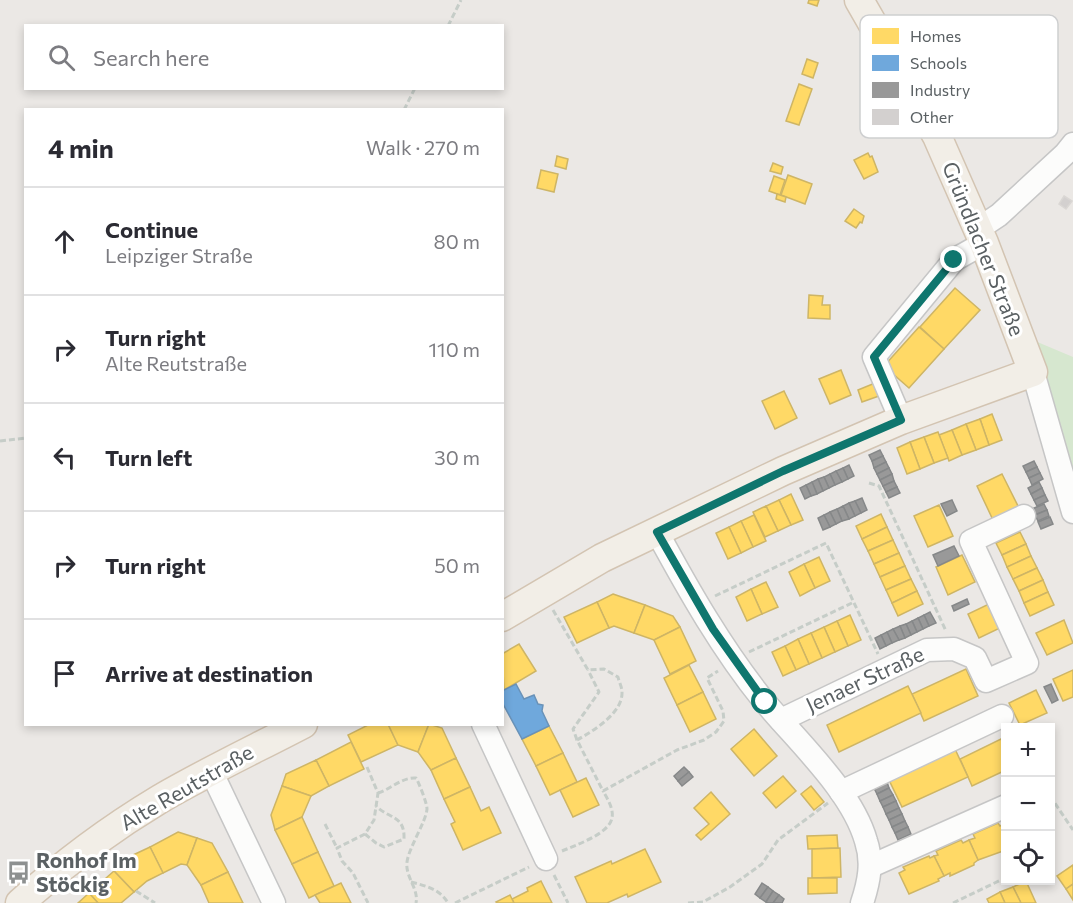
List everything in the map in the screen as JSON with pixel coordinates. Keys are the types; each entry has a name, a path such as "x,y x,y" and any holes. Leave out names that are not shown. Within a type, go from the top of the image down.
{"main road":[{"name":"Gründlacher Straße","path":"860,0 868,15"},
{"name":"Gründlacher Straße","path":"938,138 981,236 1033,372"},
{"path":"504,616 602,558 783,471 901,420 1033,372"},
{"name":"Alte Reutstraße","path":"20,903 52,874 117,827 211,771 299,726"}],"street":[{"path":"901,420 874,357 954,260 1073,144"},
{"name":"Gründlacher Straße","path":"1033,372 1073,512"},
{"name":"Jenaer Straße","path":"781,720 927,650 954,649 975,658 986,681 1026,663 971,541 1024,516"},
{"path":"657,532 698,605 734,660 765,702 841,792 855,814 871,867 868,901"},
{"path":"841,792 1002,716"},
{"path":"484,726 546,859"},
{"path":"211,771 274,903"},
{"path":"871,867 1001,808"}],"path":[{"path":"449,24 461,0"},
{"path":"405,108 414,90"},
{"path":"0,441 24,438"},
{"path":"869,483 879,486 954,649"},
{"path":"698,605 826,543 885,670"},
{"path":"455,903 604,831 612,818 611,805 573,729 599,692 544,593"},
{"path":"603,791 677,750 704,740 716,732 724,721 723,711 707,678 734,660 854,602"},
{"path":"577,740 599,728 619,705 622,692 618,677 604,669 588,670"},
{"path":"337,848 365,834 374,820 378,793 367,767"},
{"path":"378,793 404,780 416,778 427,809 407,861 417,897 416,903"},
{"path":"688,903 703,902 730,887 762,864 778,840 841,792"},
{"path":"1055,803 1073,830"},
{"path":"376,806 401,823 404,839"},
{"path":"325,824 342,861 353,873 368,903"},
{"path":"365,834 384,847 404,839 413,843"},
{"path":"546,859 568,903"},
{"path":"953,903 1001,880"},
{"path":"411,882 429,886 445,897 448,903"},
{"path":"136,891 154,903"}],"green space":[{"path":"1035,341 1073,357 1073,472"}],"building: Homes":[{"path":"809,0 819,0 817,6 808,3"},
{"path":"807,59 818,63 813,78 802,74"},
{"path":"799,84 812,89 799,125 786,121"},
{"path":"868,153 870,157 872,156 878,172 864,179 854,160"},
{"path":"557,156 568,159 566,169 555,166"},
{"path":"773,163 783,167 781,174 770,171"},
{"path":"541,170 558,174 554,192 537,188"},
{"path":"788,175 812,184 805,204 781,195"},
{"path":"774,176 785,180 780,195 769,191"},
{"path":"777,194 786,197 785,202 776,199"},
{"path":"854,209 864,216 862,223 860,222 856,228 845,221"},
{"path":"955,288 980,310 944,349 920,327"},
{"path":"809,295 823,296 822,305 830,305 830,319 808,318"},
{"path":"919,327 944,349 909,388 884,366"},
{"path":"841,370 851,395 830,404 819,379"},
{"path":"875,383 879,396 862,402 858,390"},
{"path":"784,391 797,418 775,429 762,401"},
{"path":"992,414 1002,440 989,445 980,419"},
{"path":"980,419 989,445 976,450 966,424"},
{"path":"966,424 976,450 962,455 952,430"},
{"path":"952,430 962,455 949,461 939,435"},
{"path":"938,432 948,458 934,463 924,437"},
{"path":"924,437 934,463 920,469 910,442"},
{"path":"910,442 920,469 907,474 897,448"},
{"path":"1002,474 1019,508 993,520 977,486"},
{"path":"791,494 803,520 791,525 779,500"},
{"path":"779,500 791,525 778,531 766,506"},
{"path":"939,505 953,536 928,547 914,516"},
{"path":"766,506 778,531 765,537 753,512"},
{"path":"881,514 887,527 862,539 856,526"},
{"path":"754,515 766,541 753,547 741,521"},
{"path":"741,521 753,547 741,553 729,527"},
{"path":"729,527 741,553 728,559 716,533"},
{"path":"887,527 893,540 868,551 862,539"},
{"path":"1020,532 1026,544 1002,555 996,543"},
{"path":"893,540 899,553 874,564 868,551"},
{"path":"1026,544 1031,556 1007,567 1002,555"},
{"path":"899,553 905,566 880,577 874,564"},
{"path":"962,555 975,582 948,595 936,567"},
{"path":"1031,556 1037,568 1013,579 1007,567"},
{"path":"819,557 830,581 815,588 804,564"},
{"path":"804,564 815,588 800,596 789,572"},
{"path":"905,566 911,579 886,590 880,577"},
{"path":"1037,568 1043,580 1019,591 1013,579"},
{"path":"911,579 917,591 892,603 886,590"},
{"path":"1043,580 1048,592 1024,603 1019,591"},
{"path":"766,582 778,607 762,614 751,589"},
{"path":"751,589 762,614 747,621 736,597"},
{"path":"917,591 923,604 898,616 892,603"},
{"path":"1048,592 1054,605 1030,616 1024,603"},
{"path":"613,594 645,605 634,633 614,626 609,628 597,602"},
{"path":"597,602 609,628 577,643 564,617"},
{"path":"989,604 1000,628 979,638 968,614"},
{"path":"645,605 673,616 680,627 654,640 634,633"},
{"path":"850,615 861,640 848,646 837,621"},
{"path":"1064,620 1073,643 1047,655 1036,633"},
{"path":"837,621 848,646 835,652 824,627"},
{"path":"680,627 696,661 670,674 654,640"},
{"path":"824,627 835,652 822,658 811,633"},
{"path":"811,633 822,658 809,664 798,639"},
{"path":"798,639 809,664 796,670 785,646"},
{"path":"519,644 536,671 504,690 504,653"},
{"path":"785,646 796,670 783,676 772,652"},
{"path":"689,665 703,692 677,705 664,678"},
{"path":"966,669 978,696 924,721 912,694"},
{"path":"1073,670 1073,697 1063,701 1053,679"},
{"path":"908,686 921,713 839,752 827,725"},
{"path":"1036,690 1047,713 1024,723 1019,723 1009,703"},
{"path":"703,692 716,719 690,732 677,705"},
{"path":"366,726 389,726 398,745 361,762 348,735"},
{"path":"389,726 428,726 418,752 398,745"},
{"path":"428,726 436,726 442,728 456,758 431,770 418,752"},
{"path":"549,726 563,753 536,766 522,739"},
{"path":"754,729 777,756 754,776 731,749"},
{"path":"1001,739 1001,772 972,786 960,759"},
{"path":"351,742 364,769 329,786 316,760"},
{"path":"955,749 968,777 902,807 889,780"},
{"path":"563,753 577,782 550,795 536,766"},
{"path":"456,758 470,787 444,799 431,770"},
{"path":"316,760 329,786 311,796 282,786 286,774"},
{"path":"783,776 796,791 776,808 763,793"},
{"path":"586,778 599,805 573,817 560,790"},
{"path":"282,786 311,796 302,817 275,830 271,815"},
{"path":"811,786 824,802 814,810 801,794"},
{"path":"470,787 481,811 489,807 501,833 463,850 451,824 455,822 444,799"},
{"path":"711,792 730,814 701,840 696,835 709,824 694,808"},
{"path":"302,817 318,852 292,864 275,830"},
{"path":"998,823 1001,826 1001,852 978,860 969,840 975,838 973,834"},
{"path":"178,832 197,838 187,865 181,864 163,873 150,847"},
{"path":"837,835 838,848 808,849 807,836"},
{"path":"197,838 212,843 228,872 201,885 187,865"},
{"path":"961,840 963,843 969,840 978,860 974,865 950,876 950,873 944,876 934,856 938,855 936,851"},
{"path":"150,847 163,873 147,881 134,892 114,871 131,856"},
{"path":"840,848 841,877 812,878 812,849"},
{"path":"645,849 661,882 628,897 627,894 607,903 587,903 575,877"},
{"path":"318,852 334,886 309,898 292,864"},
{"path":"929,856 930,858 934,856 944,876 938,879 939,881 909,894 899,873 905,870 903,867"},
{"path":"1073,865 1073,884 1066,889 1057,876"},
{"path":"114,871 134,892 121,903 98,903 89,893"},
{"path":"228,872 243,903 209,903 201,885"},
{"path":"808,878 837,878 837,893 808,894"},
{"path":"541,881 552,903 514,903 512,899"},
{"path":"341,883 351,903 320,903 315,895"},
{"path":"1073,884 1073,900 1066,889"},
{"path":"1028,885 1036,903 1021,903 1013,887"},
{"path":"1013,887 1021,903 1005,903 1000,892"},
{"path":"1000,892 1005,903 989,903 987,899"},
{"path":"89,893 98,903 78,903"},
{"path":"510,895 514,903 496,902"}],"building: Schools":[{"path":"516,684 524,699 534,695 538,704 543,705 542,711 549,726 522,739 504,706 504,690"}],"building: Industry":[{"path":"880,450 883,456 872,461 869,455"},
{"path":"883,456 886,462 874,468 872,461"},
{"path":"1034,461 1037,467 1026,472 1023,466"},
{"path":"886,462 889,468 877,474 874,468"},
{"path":"849,465 854,476 848,479 843,468"},
{"path":"1037,467 1040,473 1029,478 1026,472"},
{"path":"843,468 848,479 842,482 836,471"},
{"path":"889,468 892,474 880,480 877,474"},
{"path":"836,471 842,482 835,485 830,474"},
{"path":"1040,473 1043,479 1032,485 1029,478"},
{"path":"830,474 835,485 829,488 824,477"},
{"path":"892,474 894,481 883,486 880,480"},
{"path":"824,477 829,488 823,491 818,479"},
{"path":"818,479 823,491 817,494 812,482"},
{"path":"894,481 897,487 886,492 883,486"},
{"path":"812,482 817,494 811,496 806,485"},
{"path":"1039,482 1042,488 1031,494 1028,488"},
{"path":"806,485 811,496 805,499 800,488"},
{"path":"897,487 900,493 889,498 886,492"},
{"path":"1042,488 1045,495 1034,500 1031,494"},
{"path":"1045,495 1048,501 1037,506 1034,500"},
{"path":"862,498 867,510 861,513 855,501"},
{"path":"952,500 957,511 947,516 941,504"},
{"path":"855,501 861,513 855,516 849,503"},
{"path":"849,503 855,516 849,519 843,506"},
{"path":"1044,504 1047,510 1035,515 1032,509"},
{"path":"843,506 849,519 842,521 837,509"},
{"path":"837,509 842,521 836,524 830,512"},
{"path":"1047,510 1049,516 1038,521 1035,515"},
{"path":"830,512 836,524 830,527 824,515"},
{"path":"824,515 830,527 823,530 818,518"},
{"path":"1050,517 1053,524 1041,529 1038,522"},
{"path":"954,546 959,556 938,566 933,555"},
{"path":"967,599 969,604 954,611 952,606"},
{"path":"930,612 936,623 929,626 924,615"},
{"path":"924,615 929,626 923,629 918,618"},
{"path":"918,618 923,629 917,632 912,621"},
{"path":"912,621 917,632 911,635 906,624"},
{"path":"906,624 911,635 905,638 900,626"},
{"path":"900,626 905,638 899,640 893,629"},
{"path":"893,629 899,640 892,643 887,632"},
{"path":"887,632 892,643 886,646 881,635"},
{"path":"881,635 886,646 880,649 875,638"},
{"path":"1051,684 1058,700 1052,703 1044,687"},
{"path":"684,767 689,772 678,781 674,776"},
{"path":"689,772 693,777 682,786 678,781"},
{"path":"887,782 889,788 877,794 874,788"},
{"path":"889,788 893,795 880,801 877,794"},
{"path":"893,795 896,801 883,807 880,801"},
{"path":"896,801 899,808 886,814 883,807"},
{"path":"899,808 902,814 889,820 886,814"},
{"path":"902,814 905,821 892,827 889,820"},
{"path":"905,821 908,827 895,833 892,827"},
{"path":"908,827 911,834 898,840 895,833"},
{"path":"762,883 768,887 760,898 755,894"},
{"path":"768,887 773,891 766,902 760,898"},
{"path":"773,891 779,895 773,903 766,902"},
{"path":"779,895 784,899 782,903 773,903"}],"building: Other":[{"path":"1064,196 1072,201 1066,209 1059,204"}],"place":[{"name":"Ronhof Im Stöckig","path":"18,873"}],"route":[{"path":"765,702 713,629 657,532 783,471 901,420 874,357 954,260"}]}
